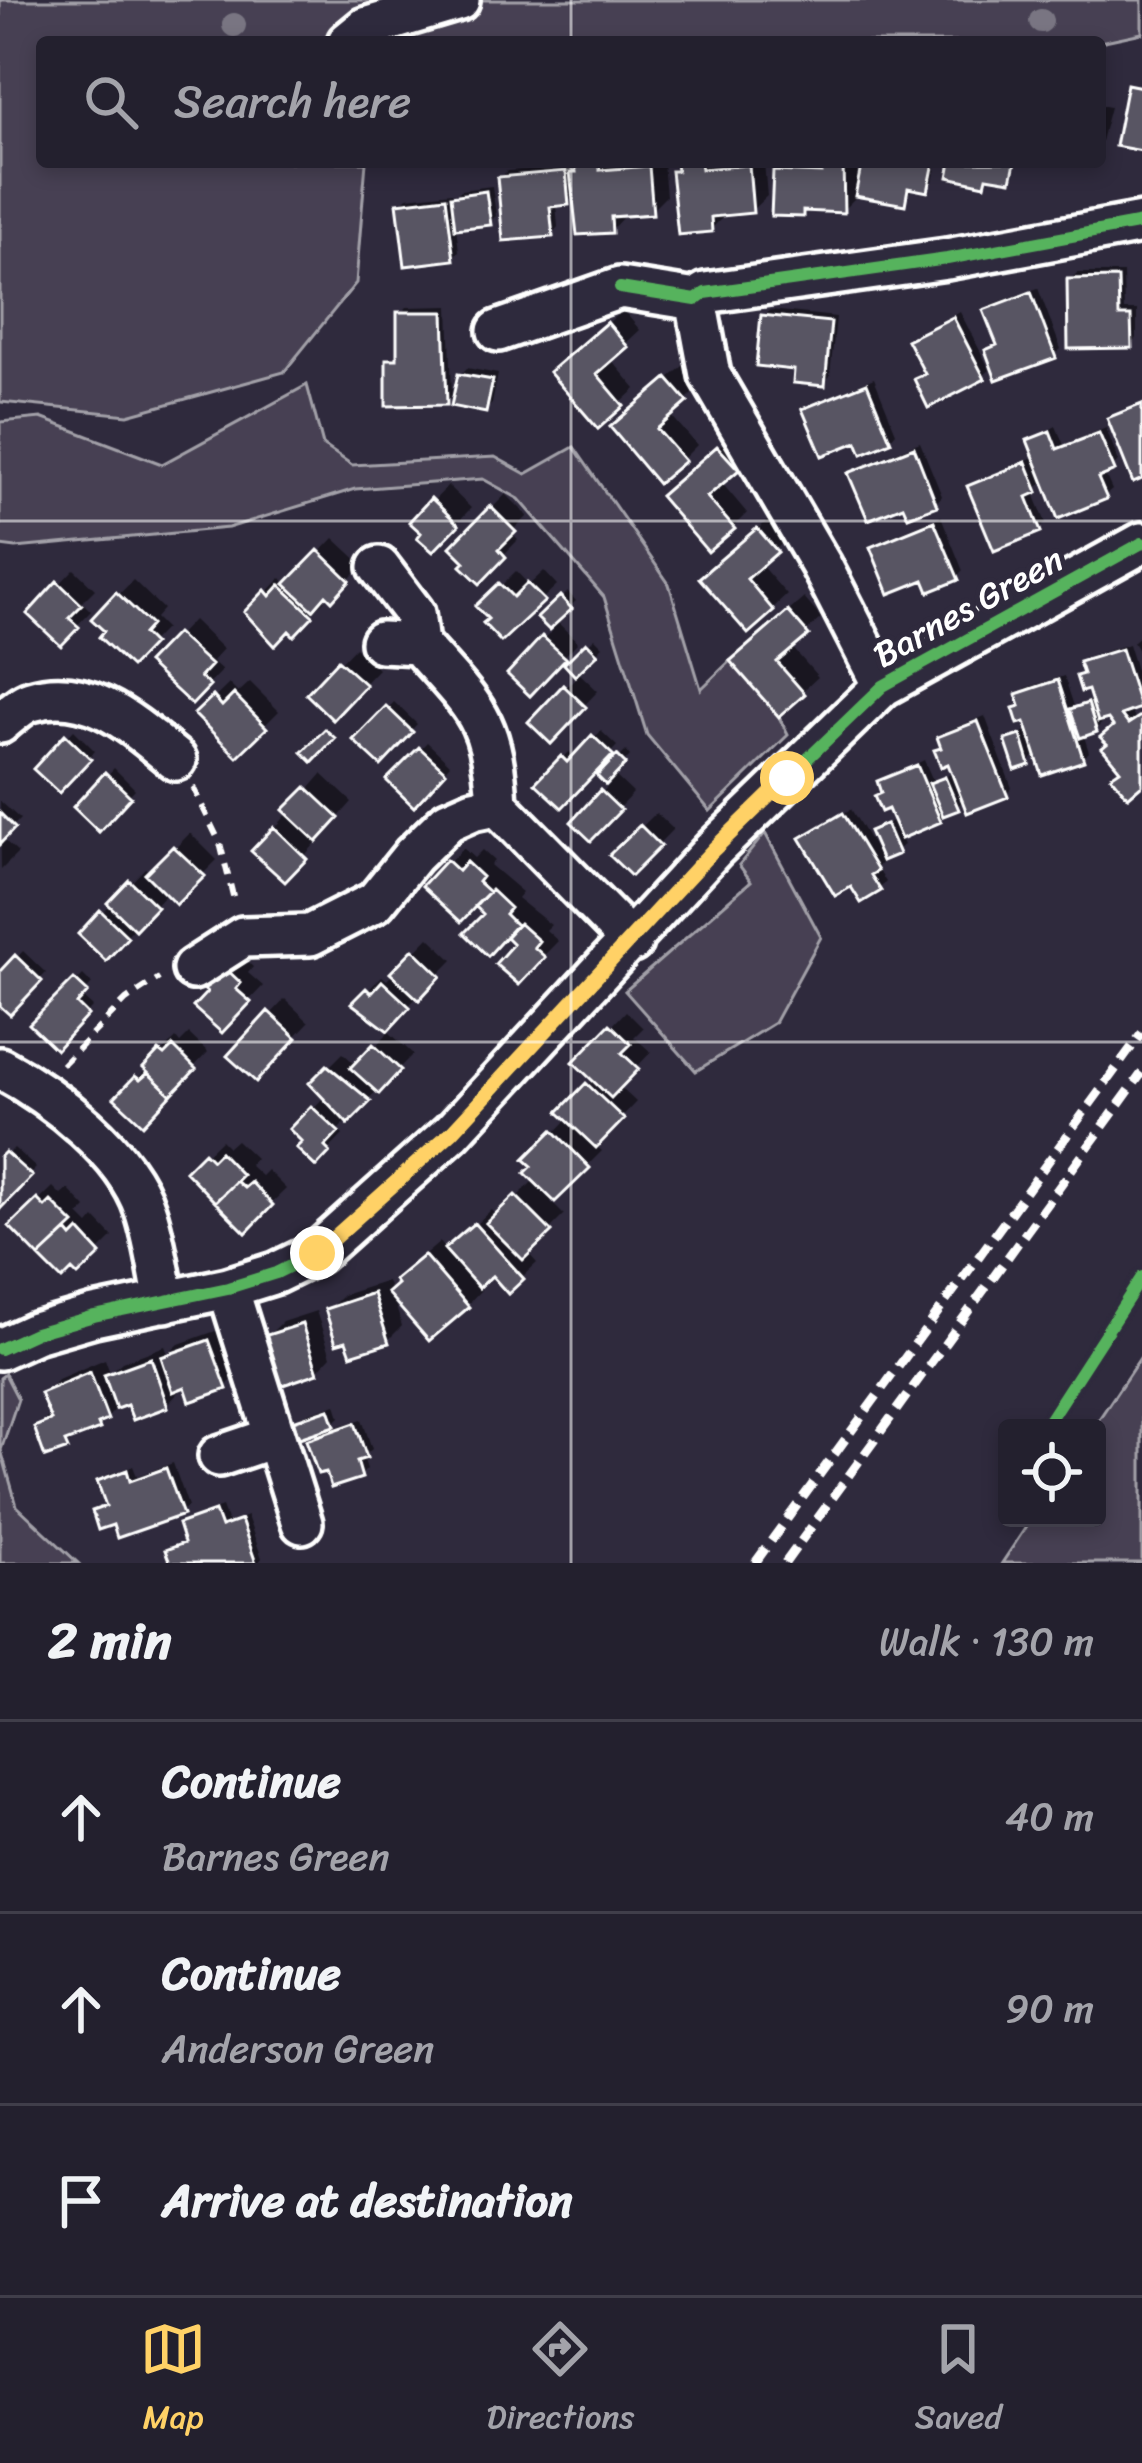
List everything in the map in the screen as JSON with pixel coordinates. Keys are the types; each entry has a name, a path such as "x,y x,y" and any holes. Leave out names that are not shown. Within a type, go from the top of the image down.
{"street":[{"path":"355,36 365,28 460,0"},
{"path":"498,332 620,287 696,301 704,292 947,259 1142,223"},
{"name":"Barnes Green","path":"696,301 710,375 821,565 883,686"},
{"name":"Barnes Green","path":"0,1348 94,1316 228,1288 276,1273 317,1253 452,1132 714,849 883,686 1142,543"},
{"path":"379,567 414,614 400,643 480,715 491,742 496,805 632,942"},
{"path":"0,723 30,701 69,698 113,709 176,760"},
{"path":"193,969 243,937 310,935 375,902 413,854 448,821 496,805"},
{"path":"0,1068 38,1089 109,1152 132,1180 146,1211 165,1302"},
{"path":"228,1288 302,1523"},
{"path":"219,1456 275,1437"}],"path":[{"path":"176,760 203,802 220,843 243,937"},
{"path":"38,1089 126,1000 173,969 193,969"}],"shaded area":[{"path":"0,0 1142,0 1142,33 1106,41 1106,36 36,36 36,168 366,168 356,283 284,372 128,415 0,402"},
{"path":"307,385 323,445 352,465 495,457 526,474 574,447 669,584 701,689 730,661 779,717 788,735 710,811 647,735 604,597 519,499 483,479 355,489 228,528 0,546 0,422 41,418 162,464"},
{"path":"765,833 821,937 774,1023 696,1071 625,991 751,881 739,865"},
{"path":"1142,1355 1142,1563 1002,1563 1026,1527 1106,1527 1106,1419 1099,1419"},
{"path":"5,1374 18,1399 1,1450 17,1506 78,1563 0,1563 0,1378"}],"building":[{"path":"1127,84 1142,87 1142,151 1115,146"},
{"path":"576,168 649,168 653,214 611,217 612,233 577,235 570,172"},
{"path":"749,168 753,213 711,217 712,232 678,235 671,171"},
{"path":"821,168 843,168 844,213 803,211 803,217 771,216 773,171 821,173"},
{"path":"861,168 933,168 928,192 908,188 905,205 855,196"},
{"path":"950,168 1014,168 1011,181 987,177 985,185 948,177"},
{"path":"566,171 569,205 550,207 553,237 503,241 497,177"},
{"path":"486,191 491,225 455,229 451,196"},
{"path":"446,197 454,260 405,266 397,203"},
{"path":"1118,278 1119,316 1131,316 1132,348 1068,349 1067,279"},
{"path":"1031,292 1056,358 996,380 985,350 997,345 983,310"},
{"path":"397,312 444,312 447,405 386,406 386,359 397,359"},
{"path":"761,315 831,322 825,386 793,383 794,370 756,366"},
{"path":"953,317 985,379 928,408 914,379 925,374 907,340"},
{"path":"607,322 628,347 597,374 624,406 598,429 549,372"},
{"path":"458,374 493,380 486,413 451,406"},
{"path":"667,378 688,402 657,429 685,461 658,484 610,427"},
{"path":"867,383 891,442 862,454 857,442 822,456 802,409"},
{"path":"1142,404 1142,479 1133,483 1107,418"},
{"path":"1050,431 1057,449 1099,433 1115,471 1098,478 1107,499 1058,519 1027,440"},
{"path":"717,446 739,470 707,497 735,529 708,552 660,496"},
{"path":"914,447 937,506 908,517 903,506 868,520 848,473"},
{"path":"1026,462 1038,492 1027,497 1041,532 994,551 967,486"},
{"path":"431,498 459,525 433,552 417,538 421,533 409,522"},
{"path":"490,506 516,532 499,549 506,557 480,584 450,547"},
{"path":"934,521 959,580 929,592 924,580 889,594 870,547"},
{"path":"757,528 778,552 747,579 774,611 748,634 699,578"},
{"path":"318,550 350,581 332,601 326,595 313,610 285,584"},
{"path":"57,581 82,605 69,618 79,627 61,646 27,614"},
{"path":"499,583 513,597 527,583 545,601 501,642 475,606"},
{"path":"280,585 313,616 294,636 289,631 275,646 244,612 265,590 270,596"},
{"path":"116,592 151,625 143,634 153,644 131,667 99,637 104,631 91,619"},
{"path":"560,596 572,609 549,630 537,618"},
{"path":"788,611 809,635 777,662 805,694 779,717 730,661"},
{"path":"176,633 211,665 200,677 210,686 192,705 147,663"},
{"path":"542,636 566,658 530,696 507,674"},
{"path":"586,642 598,654 575,676 564,664"},
{"path":"1121,649 1140,708 1121,715 1128,724 1142,715 1142,785 1128,797 1111,776 1120,770 1102,748 1107,744 1100,737 1113,726 1108,719 1098,722 1088,690 1081,692 1076,676 1083,674 1079,662"},
{"path":"338,660 366,685 333,720 306,694"},
{"path":"1058,680 1084,761 1042,775 1025,722 1018,724 1013,708 1020,706 1016,694"},
{"path":"563,685 586,707 551,744 528,722"},
{"path":"234,694 267,728 237,757 194,714 213,696 222,706"},
{"path":"1088,703 1097,732 1080,738 1070,709"},
{"path":"386,706 413,732 381,766 353,740"},
{"path":"978,721 1008,797 967,813 948,764 941,767 934,750 941,748 937,737"},
{"path":"325,729 335,738 312,762 302,752"},
{"path":"65,734 91,759 59,793 33,769"},
{"path":"592,735 613,755 562,808 535,783 561,756 567,762"},
{"path":"1021,735 1030,765 1015,770 1005,740"},
{"path":"419,747 446,772 414,807 386,780"},
{"path":"617,755 626,764 606,785 597,776"},
{"path":"917,765 941,822 901,839 888,809 881,812 874,796 881,793 877,781"},
{"path":"105,772 131,797 99,832 73,807"},
{"path":"945,777 959,810 943,816 929,783"},
{"path":"306,787 339,818 317,842 283,810"},
{"path":"600,790 621,810 591,841 571,822"},
{"path":"0,813 15,828 0,844"},
{"path":"843,813 878,871 871,875 881,891 861,903 851,887 835,896 800,838"},
{"path":"886,824 899,854 882,861 869,831"},
{"path":"640,825 661,846 631,876 609,855"},
{"path":"274,827 307,859 285,882 251,851"},
{"path":"173,846 205,876 176,905 145,874"},
{"path":"446,860 458,871 466,862 489,892 461,922 422,886"},
{"path":"129,880 157,907 135,930 107,903"},
{"path":"491,890 510,908 505,914 516,925 488,956 464,933 483,914 475,906"},
{"path":"100,910 128,937 106,961 78,934"},
{"path":"519,923 539,941 534,947 545,957 519,985 495,964 513,944 506,937"},
{"path":"413,949 441,976 419,1000 390,973"},
{"path":"15,955 42,981 10,1015 0,1006 0,971"},
{"path":"223,966 241,983 236,989 251,1002 222,1033 193,1007 207,992 202,988"},
{"path":"74,979 88,992 77,1004 88,1015 56,1050 29,1024"},
{"path":"382,981 410,1007 388,1031 351,1003"},
{"path":"268,1011 297,1038 256,1082 227,1056"},
{"path":"610,1024 631,1044 622,1053 639,1069 611,1098 573,1062"},
{"path":"373,1044 401,1070 379,1094 350,1068"},
{"path":"173,1046 196,1069 171,1095 143,1068 159,1051 164,1055"},
{"path":"327,1065 371,1101 348,1124 309,1083"},
{"path":"148,1073 171,1095 143,1125 114,1098 135,1076 140,1080"},
{"path":"586,1083 624,1119 596,1148 558,1112"},
{"path":"311,1106 339,1132 316,1167 296,1148 302,1142 289,1129"},
{"path":"553,1130 590,1168 555,1202 525,1173 532,1166 524,1159"},
{"path":"5,1152 32,1176 0,1209 0,1157"},
{"path":"204,1152 212,1160 220,1152 242,1175 215,1202 185,1171"},
{"path":"236,1181 244,1188 251,1182 273,1205 246,1233 215,1202"},
{"path":"515,1195 552,1232 523,1260 486,1223"},
{"path":"37,1199 45,1207 51,1201 74,1224 39,1257 9,1226"},
{"path":"474,1223 524,1279 508,1294 492,1276 479,1288 444,1249"},
{"path":"79,1230 101,1254 78,1276 72,1270 62,1280 39,1257 67,1231 72,1237"},
{"path":"424,1255 469,1307 429,1341 387,1293 397,1284 394,1280"},
{"path":"373,1293 389,1343 351,1355 346,1341 336,1344 325,1309"},
{"path":"302,1324 318,1373 280,1386 264,1336"},
{"path":"209,1340 227,1389 190,1402 185,1387 173,1392 161,1357"},
{"path":"151,1358 168,1407 133,1420 127,1405 116,1409 104,1375"},
{"path":"90,1372 108,1420 98,1424 100,1429 65,1442 68,1449 45,1457 34,1427 51,1420 40,1393"},
{"path":"329,1409 335,1426 299,1438 293,1421"},
{"path":"355,1423 367,1458 357,1461 362,1478 331,1488 326,1472 318,1474 306,1440"},
{"path":"166,1468 183,1515 117,1538 113,1525 98,1530 92,1511 106,1506 97,1481 127,1470 130,1481"},
{"path":"215,1511 221,1527 241,1520 256,1563 170,1563 165,1550 184,1543 178,1524"}],"railway":[{"path":"755,1563 1142,1033"},
{"path":"785,1563 1142,1073"}],"cycle path":[{"path":"620,288 696,300 705,293 947,259 1142,223"},
{"path":"0,1349 94,1316 228,1288 276,1273 317,1253 452,1132 714,849 883,686 1142,543"},
{"path":"1050,1419 1142,1277"}],"route":[{"path":"317,1253 452,1132 714,849 787,778"}]}
